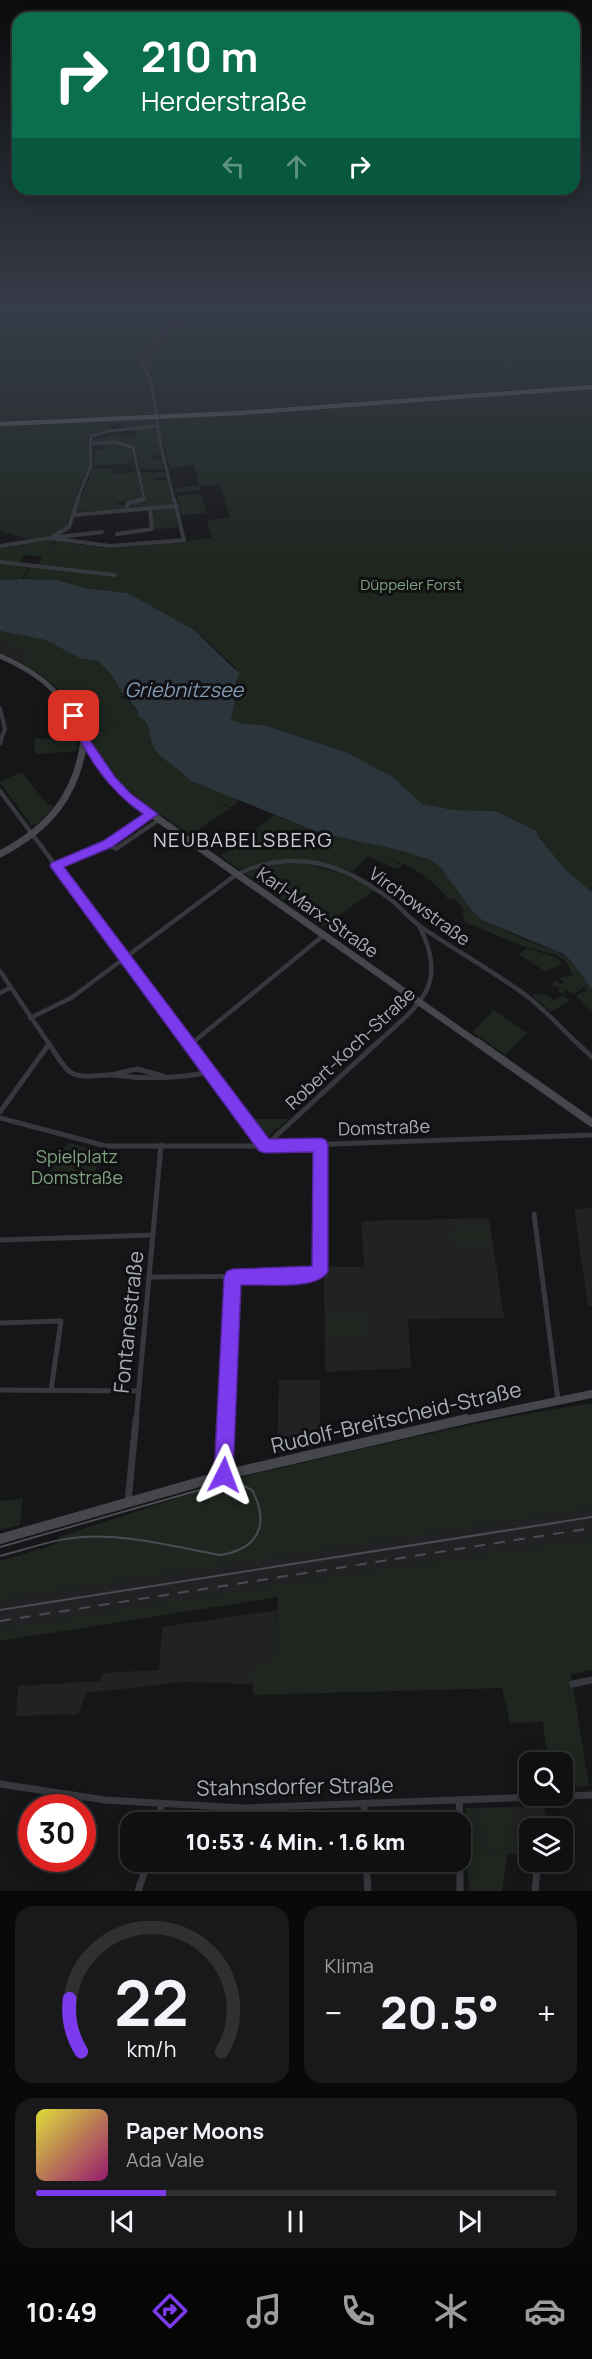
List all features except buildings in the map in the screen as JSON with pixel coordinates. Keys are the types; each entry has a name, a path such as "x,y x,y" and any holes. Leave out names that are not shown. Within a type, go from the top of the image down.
{"main road":[{"path":"0,424 175,416 488,394"}],"street":[{"path":"50,538 110,546 184,540 158,426 153,394"},
{"path":"50,538 67,530 79,494 93,466 92,436 101,432 158,426"},
{"path":"91,444 114,442 133,447 144,499 129,503 126,510"},
{"path":"73,515 177,506"},
{"path":"117,534 152,529 150,508"},
{"path":"0,546 102,532"},
{"path":"0,562 115,575"},
{"name":"Karl-Marx-Straße","path":"0,656 30,671 59,694 74,716 84,739 114,784 152,814 592,1123"},
{"path":"0,708 5,729 0,743"},
{"path":"0,854 33,835 51,817 68,793 79,764 84,739"},
{"path":"0,791 265,1146"},
{"path":"56,866 108,844 152,814"},
{"path":"108,844 116,849 160,819"},
{"name":"Virchowstraße","path":"30,1018 71,998 237,874 259,864 289,861 313,862 333,867 378,889 419,926 526,995 592,1057"},
{"name":"Robert-Koch-Straße","path":"265,1146 421,1003 430,990 434,965 428,941 419,926"},
{"path":"189,1045 324,935"},
{"path":"1,974 49,1044 70,1072 75,1075 111,1075 146,1079 163,1076 193,1076 209,1072"},
{"path":"0,993 10,988"},
{"path":"0,1112 49,1044"},
{"path":"111,1075 126,1069 142,1068 163,1076"},
{"name":"Domstraße","path":"0,1118 106,1146 321,1145 592,1135"},
{"name":"Fontanestraße","path":"128,1502 161,1145"},
{"path":"148,1277 311,1276 318,1273 321,1268 321,1145"},
{"path":"534,1215 558,1400"},
{"path":"0,1240 153,1235"},
{"path":"224,1475 233,1277"},
{"path":"0,1323 61,1321 51,1390"},
{"path":"0,1390 137,1391"},
{"name":"Rudolf-Breitscheid-Straße","path":"0,1539 224,1475 592,1394"},
{"path":"573,1684 592,1680"},
{"name":"Stahnsdorfer Straße","path":"0,1784 105,1800 242,1808 592,1795"},
{"path":"459,1800 460,1812"},
{"path":"161,1812 162,1804"},
{"path":"364,1804 364,1812"},
{"path":"138,1891 145,1872"},
{"path":"367,1872 368,1891"},
{"path":"460,1872 460,1891"},
{"path":"535,1891 537,1872"}],"shaded area":[{"path":"0,640 36,651 22,663 0,653"},
{"path":"592,1208 592,1306 588,1306 574,1209"},
{"path":"489,1218 504,1318 408,1319 411,1368 325,1372 324,1267 364,1267 361,1221"},
{"path":"279,1380 320,1380 320,1444 277,1454"},
{"path":"592,1508 592,1539 277,1585 0,1629 0,1599"},
{"path":"277,1610 274,1660 253,1666 253,1684 183,1682 86,1693 78,1714 16,1716 18,1686 100,1681 102,1673 159,1670 162,1627"},
{"path":"544,1806 546,1818 519,1818 519,1854 491,1855 478,1836 476,1808"}],"green space":[{"path":"0,394 455,394 232,411 0,421"},
{"name":"Düppeler Forst","path":"523,394 592,394 592,892 567,871 537,835 537,831 496,811 454,810 422,804 393,777 346,752 264,725 244,724 231,720 237,687 236,668 194,630 128,593 84,588 58,580 24,579 30,567 115,573 37,565 42,557 24,555 20,563 0,561 0,548 49,540 55,541 52,546 57,541 110,549 212,538 207,520 230,518 221,485 199,486 194,465 170,468 164,444 159,443 162,456 153,455 150,459 163,460 165,469 140,469 137,453 132,445 115,442 93,443 92,439 105,438 109,434 133,439 136,434 134,427 109,425 109,430 96,432 86,438 90,450 90,466 77,494 66,527 41,538 18,536 0,530 0,426 264,414"},
{"path":"114,443 131,447 134,463 94,466 95,450 104,449 104,444"},
{"path":"93,468 111,469 112,474 136,472 142,499 118,502 118,505 125,505 124,509 75,512"},
{"path":"166,472 167,477 154,477 154,480 168,481 173,505 130,509 130,504 146,500 140,473"},
{"path":"199,486 200,490 176,492 175,488"},
{"path":"201,494 206,513 181,515 177,496"},
{"path":"173,508 178,528 155,529 152,518 154,509"},
{"path":"0,564 29,567 22,579 0,580"},
{"path":"0,631 45,640 82,659 98,661 111,674 124,695 121,697 126,698 144,719 152,736 152,744 163,757 183,771 189,780 240,800 231,807 216,801 230,808 191,835 160,814 132,792 107,767 88,734 127,723 88,733 77,711 61,692 22,663 32,654 0,641"},
{"path":"78,737 77,751 36,754 34,748 35,739"},
{"path":"22,772 47,804 54,806 36,825 31,825 0,783"},
{"path":"274,815 319,833 399,850 436,862 482,920 530,942 557,951 572,962 592,990 592,1011 576,996 586,990 584,987 574,994 566,990 563,994 559,992 559,988 551,985 556,980 561,984 564,982 558,978 573,975 566,962 558,956 520,945 465,922 462,913 465,911 454,898 449,900 428,879 396,861 386,857 403,866 395,869 368,856 352,872 323,862 295,859 239,869 220,856"},
{"path":"302,863 341,873 375,890 322,927 244,873 279,864"},
{"path":"527,948 555,957 563,963 546,972 519,954"},
{"path":"547,995 554,1000 563,996 570,1000 551,1012 533,996"},
{"path":"494,1010 527,1033 505,1055 473,1032"},
{"path":"248,1119 288,1119 264,1140"},
{"name":"Spielplatz Domstraße","path":"68,1143 101,1151 92,1185 49,1188 39,1186"},
{"path":"451,1227 490,1227 492,1245 453,1246"},
{"path":"326,1314 367,1314 367,1318 364,1319 365,1338 326,1337"},
{"path":"592,1403 592,1508 0,1599 0,1561 56,1544 59,1537 238,1478 409,1438"},
{"path":"23,1498 20,1525 0,1530 0,1501"},
{"path":"592,1539 592,1670 571,1674 589,1786 573,1787 573,1752 547,1752 543,1722 510,1723 502,1688 253,1695 252,1666 274,1660 278,1597 0,1641 0,1629 277,1585"},
{"path":"465,1808 476,1808 478,1836 491,1855 507,1855 502,1891 469,1891 471,1812 465,1812"},
{"path":"512,1809 517,1852 493,1854 481,1835 478,1810"}],"water":[{"name":"Griebnitzsee","path":"0,580 58,580 84,588 128,593 194,630 240,674 236,681 231,720 244,724 264,725 346,752 393,777 422,804 454,810 496,811 537,831 537,835 567,871 592,892 592,990 572,962 563,954 482,920 433,861 399,850 320,833 189,780 155,749 147,724 138,716 138,711 121,691 111,674 98,661 82,659 45,640 0,631"}],"tram line":[{"path":"0,1547 224,1483 238,1483 252,1490 260,1514 260,1524 252,1541 233,1552 220,1555 117,1537 82,1537 61,1540 0,1556"},
{"path":"0,1610 592,1517"}],"railway":[{"path":"0,1621 592,1528"}],"district":[{"name":"NEUBABELSBERG","path":"243,839"}],"route":[{"path":"74,716 86,742 110,780 127,797 152,814 108,844 56,866 265,1146 321,1145 320,1271 311,1276 233,1277 224,1475"}]}
